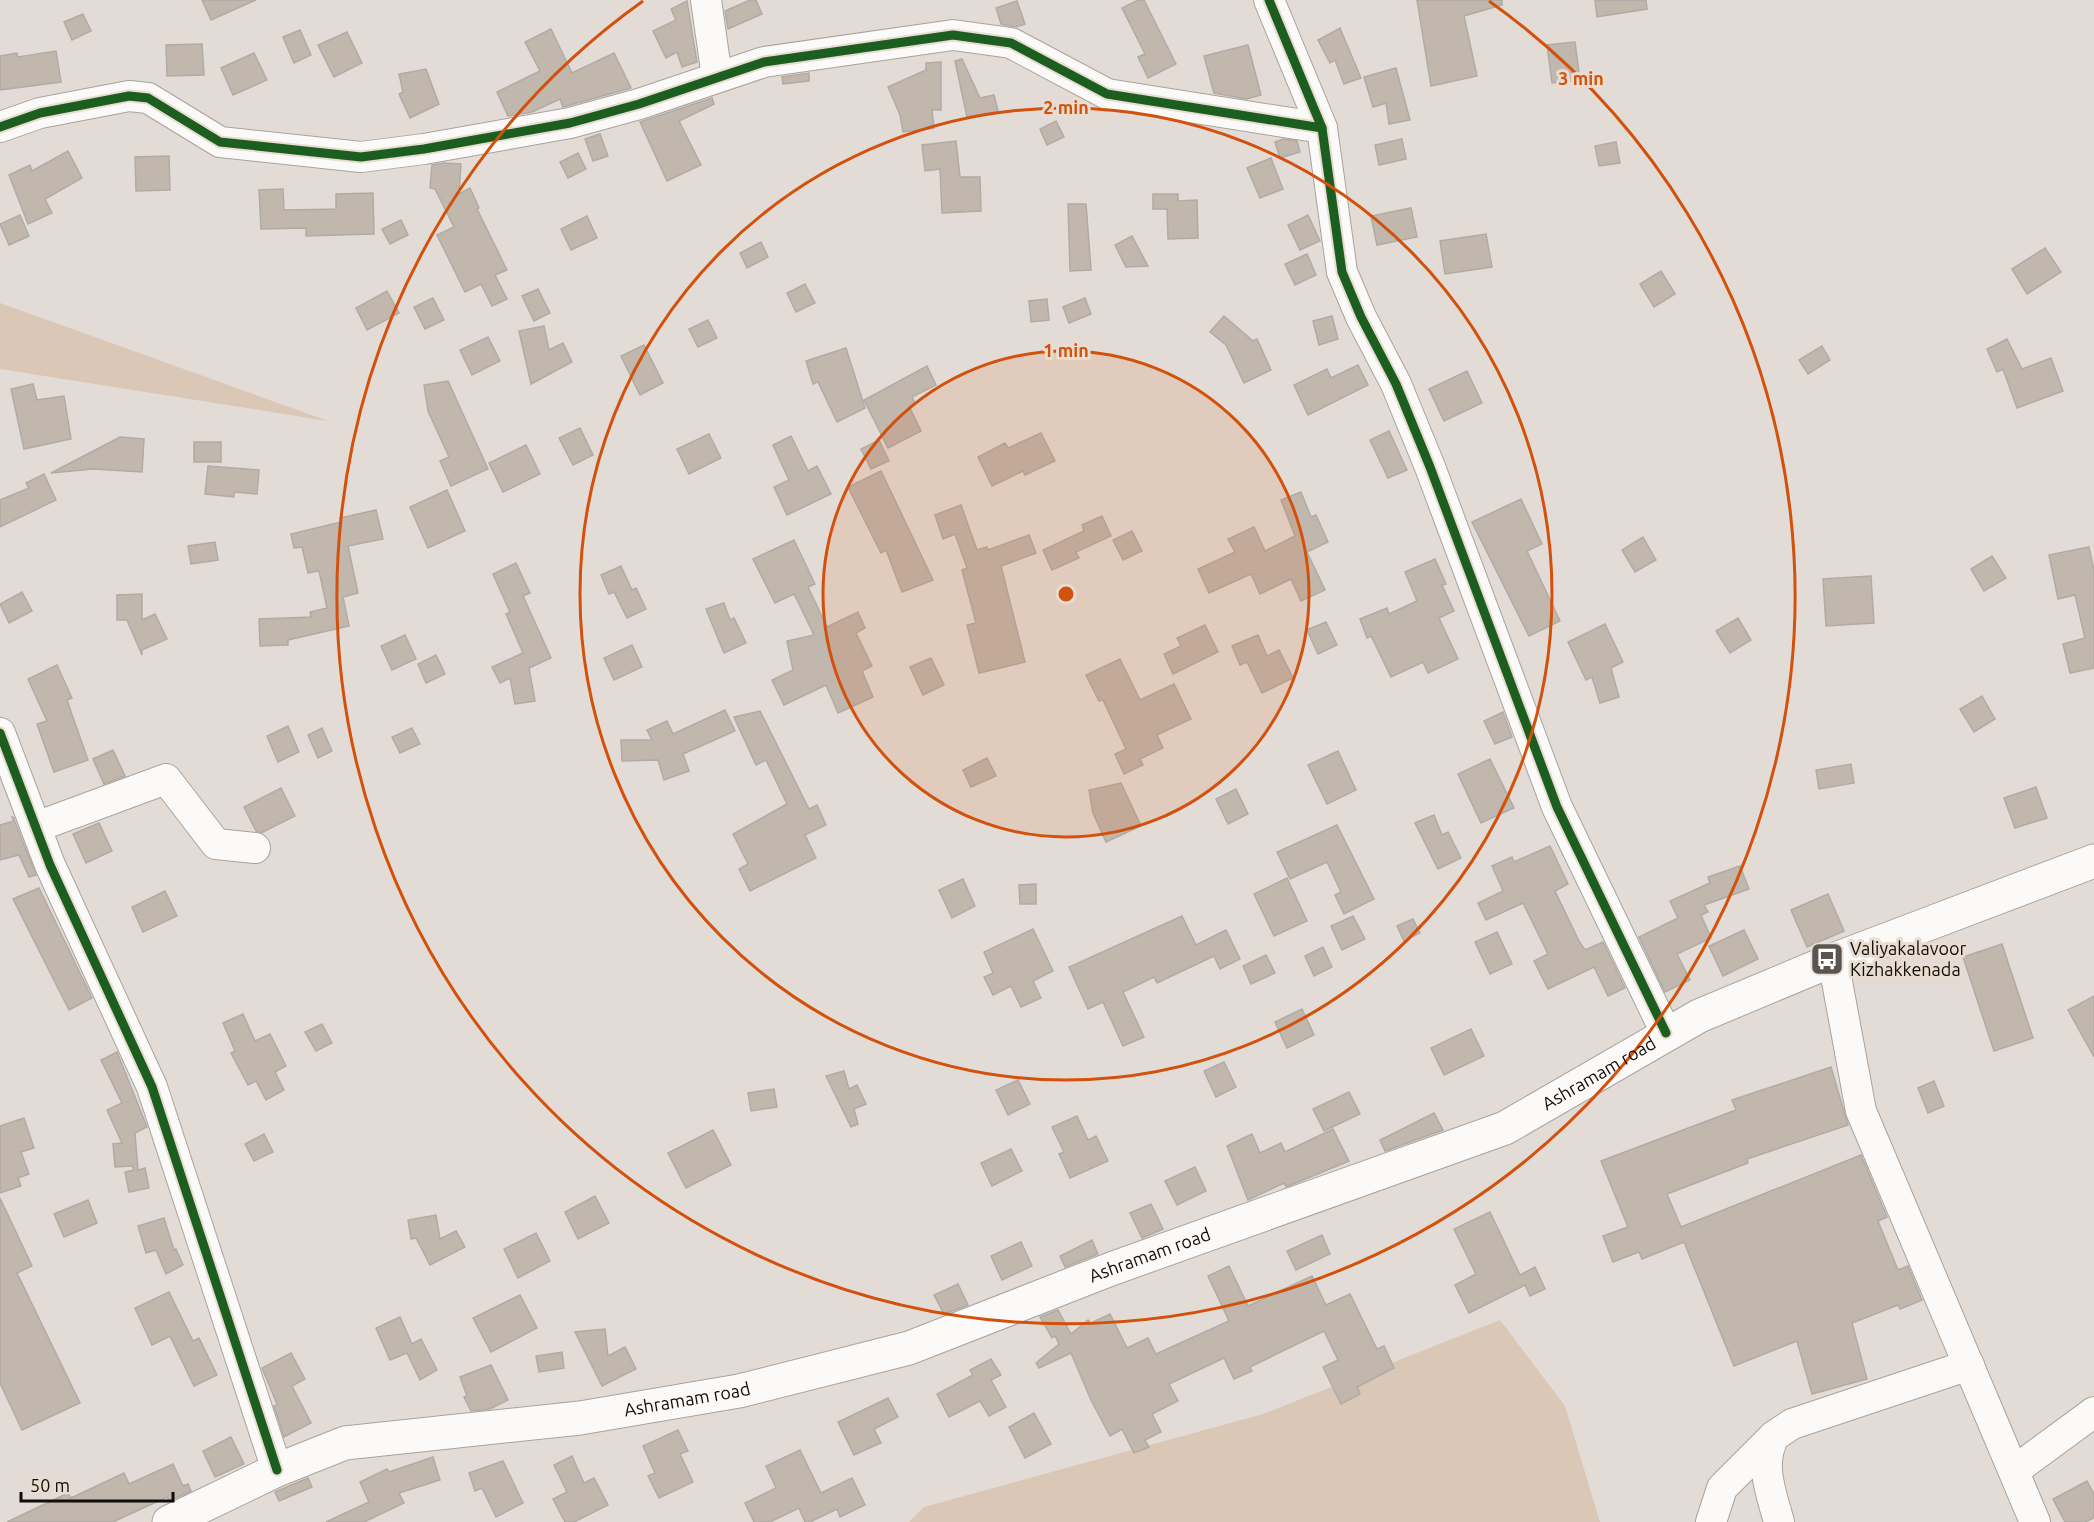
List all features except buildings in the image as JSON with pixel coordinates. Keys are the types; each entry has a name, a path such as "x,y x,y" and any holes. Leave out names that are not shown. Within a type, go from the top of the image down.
{"main road":[{"name":"Ashramam road","path":"169,1522 277,1470 345,1443 580,1418 682,1401 739,1391 909,1348 1111,1269 1505,1128 1698,1016 1833,960 2094,861"}],"street":[{"path":"706,0 717,77"},
{"path":"1269,0 1322,128 1342,272 1361,317 1396,384 1430,467 1557,807 1666,1033"},
{"path":"0,127 40,113 129,96 148,98 220,142 361,157 424,149 570,123 764,62 953,35 1011,43 1107,94 1322,128"},
{"path":"0,733 12,799 36,826 50,865 152,1087 277,1470"},
{"path":"36,826 166,779 216,844 255,848"},
{"path":"1833,960 1862,1112 2035,1522"},
{"path":"1711,1522 1722,1488 1774,1436 1792,1424 1969,1365"},
{"path":"2014,1471 2094,1412"},
{"path":"1774,1436 1766,1451 1766,1475 1779,1522"}],"shaded area":[{"path":"0,303 328,421 0,369"},
{"path":"1500,1320 1565,1406 1600,1522 909,1522 924,1507 1263,1414"}],"cycle path":[{"path":"1269,0 1322,128 1342,272 1361,317 1396,384 1430,467 1557,807 1666,1033"},
{"path":"0,127 40,113 129,96 148,98 220,142 361,157 424,149 570,123 639,104 764,62 953,35 1011,43 1107,94 1322,128"},
{"path":"0,733 50,865 152,1087 277,1470"}],"place":[{"name":"Valiyakalavoor Kizhakkenada","path":"1827,959"}]}
